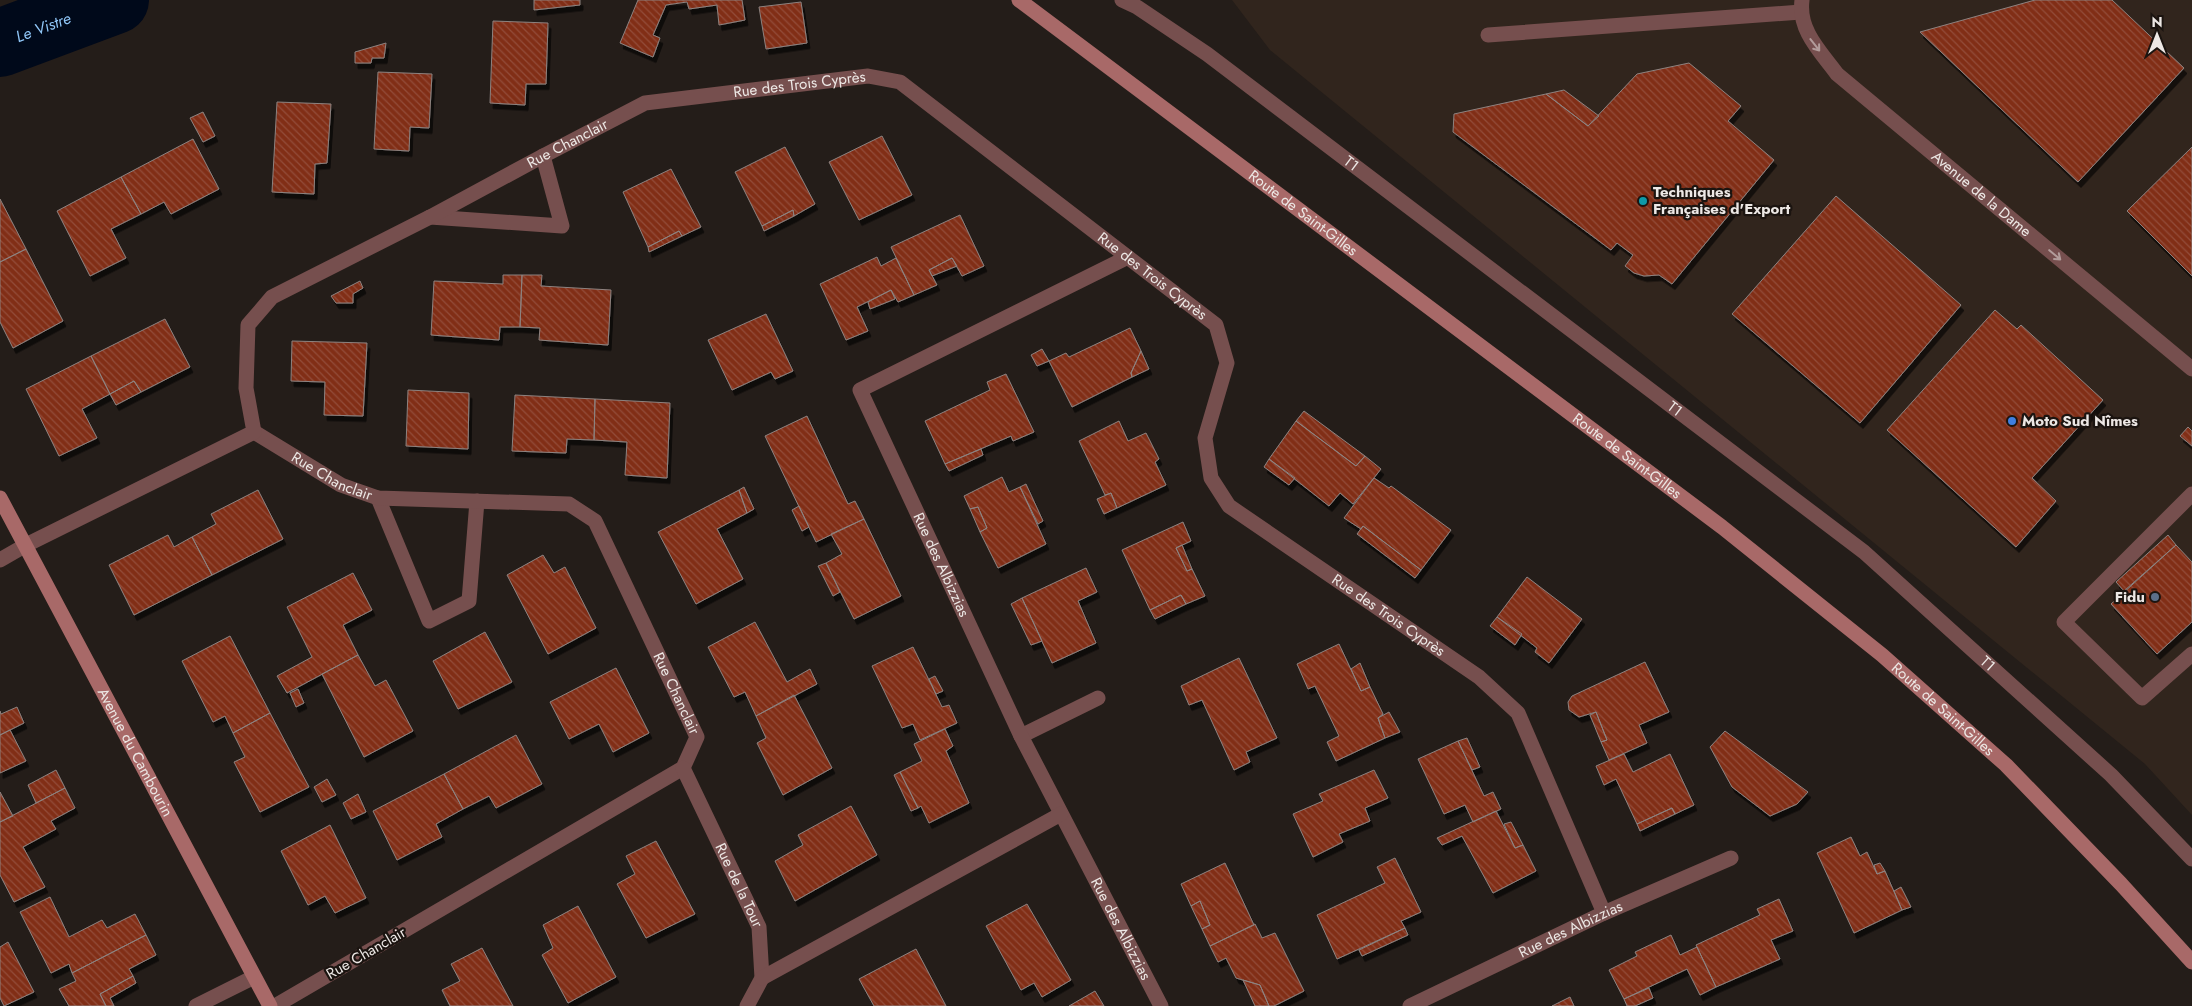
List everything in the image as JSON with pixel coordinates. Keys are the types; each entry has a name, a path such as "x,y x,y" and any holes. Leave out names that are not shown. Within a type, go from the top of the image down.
{"main road":[{"name":"Route de Saint-Gilles","path":"1019,0 1706,515 1882,654 2006,766 2121,884 2192,962"},
{"name":"Avenue du Cambourin","path":"0,498 270,1006"}],"street":[{"name":"T1","path":"1122,0 1137,7 1206,54 1864,552 2111,775 2192,859"},
{"path":"1488,35 1801,6"},
{"name":"Avenue de la Dame","path":"1801,6 1807,34 1837,74 2192,369"},
{"name":"Rue des Trois Cyprès","path":"645,103 868,76 900,82 1216,325 1227,363 1205,438 1211,478 1230,506 1479,677 1518,713 1604,913"},
{"name":"Rue Chanclair","path":"275,1006 684,768 697,737 596,521 569,504 378,498 341,485 254,432 246,388 248,325 272,298 645,103"},
{"path":"430,217 562,226 542,156"},
{"name":"Rue des Albizzias","path":"1128,256 860,390 1021,736 1161,1006"},
{"path":"0,560 26,545 254,432"},
{"path":"2192,494 2064,622 2142,698 2192,654"},
{"path":"378,498 429,621 469,601 477,501"},
{"path":"1021,736 1098,698"},
{"name":"Rue de la Tour","path":"684,768 759,927 762,978"},
{"path":"747,1006 762,978 1061,814"},
{"name":"Rue des Albizzias","path":"1410,1006 1604,913 1731,858"},
{"path":"196,1006 254,977"}],"shaded area":[{"path":"1232,0 2192,0 2192,815 2145,764 1270,50"}],"building":[{"path":"534,0 580,0 580,5 534,10"},
{"path":"638,0 742,0 745,20 719,25 717,5 689,9 687,2 666,5 653,35 660,38 653,57 620,43"},
{"path":"2035,0 2112,0 2184,68 2078,182 1920,32"},
{"path":"801,2 807,43 766,49 759,7"},
{"path":"493,21 548,23 546,84 526,84 525,105 490,103"},
{"path":"386,43 384,58 372,58 371,63 355,63 355,52"},
{"name":"Techniques Françaises d'Export","path":"1689,63 1741,106 1728,121 1774,160 1672,284 1659,275 1644,276 1634,273 1625,266 1633,255 1617,243 1611,250 1453,132 1454,114 1546,94 1588,126 1637,74"},
{"path":"378,72 432,74 429,128 410,127 409,151 374,149"},
{"path":"1564,90 1599,116 1588,126 1546,94"},
{"path":"277,102 331,104 327,163 315,164 314,194 272,192"},
{"path":"203,112 215,136 203,142 190,118"},
{"path":"882,136 912,195 859,220 829,162"},
{"path":"193,139 219,189 171,214 164,202 141,214 121,177"},
{"path":"785,147 815,204 794,216 793,210 762,226 735,172"},
{"path":"2192,147 2192,276 2127,211"},
{"path":"671,169 701,227 682,236 679,231 648,247 623,192"},
{"path":"121,177 141,214 111,229 126,258 90,276 57,211"},
{"path":"1836,196 1961,305 1860,423 1732,314"},
{"path":"0,199 26,249 0,262"},
{"path":"793,210 794,216 764,231 762,226"},
{"path":"960,215 984,266 962,276 952,258 929,270 937,285 914,295 891,247"},
{"path":"679,231 682,236 649,252 648,247"},
{"path":"26,249 63,321 13,348 0,322 0,262"},
{"path":"877,257 881,266 896,258 914,295 898,302 891,290 857,307 868,331 846,340 820,284"},
{"path":"952,258 957,266 932,276 929,270"},
{"path":"503,275 522,275 520,327 500,327 499,340 431,335 434,281 503,284"},
{"path":"522,275 542,275 541,286 611,290 608,345 539,340 540,328 520,327"},
{"path":"360,281 363,288 353,294 353,303 336,303 331,296"},
{"path":"891,290 895,299 870,309 868,302"},
{"path":"1995,310 2017,329 2021,325 2103,400 2032,478 2056,501 2016,547 1887,430"},
{"path":"766,314 793,371 775,379 771,372 732,390 708,340"},
{"path":"165,319 190,367 141,392 134,381 110,394 91,356"},
{"path":"1130,328 1141,351 1131,373 1132,377 1072,407 1049,361 1066,353 1069,357"},
{"path":"292,341 367,343 363,416 324,415 325,382 291,381"},
{"path":"1042,349 1049,361 1037,366 1031,355"},
{"path":"1141,351 1149,369 1132,377 1131,373"},
{"path":"91,356 110,394 82,409 97,438 59,456 26,389"},
{"path":"1006,374 1034,432 1013,441 1011,436 945,464 925,421 990,390 987,382"},
{"path":"134,381 141,392 116,405 110,394"},
{"path":"408,390 469,393 468,449 406,446"},
{"path":"515,395 595,399 594,440 567,439 566,453 512,451"},
{"path":"595,399 670,403 667,478 625,475 627,442 594,440"},
{"path":"1304,411 1365,456 1356,466 1296,421"},
{"path":"807,416 848,504 855,501 864,519 816,542 765,436"},
{"path":"1119,421 1128,441 1146,433 1159,459 1155,462 1166,485 1117,508 1111,493 1105,495 1079,441"},
{"path":"1296,421 1356,466 1365,456 1381,469 1353,504 1340,493 1329,506 1269,459"},
{"path":"2188,427 2192,431 2192,446 2180,436"},
{"path":"981,449 983,455 949,471 945,464"},
{"path":"1269,459 1295,478 1289,485 1264,467"},
{"path":"1002,477 1009,492 1020,487 1046,544 998,568 980,532 987,528 978,507 970,509 964,496"},
{"path":"1374,478 1389,488 1391,486 1451,530 1421,570 1363,526 1361,529 1344,518"},
{"path":"1026,484 1043,521 1038,524 1020,487"},
{"path":"744,487 754,509 747,513 739,490"},
{"path":"258,490 283,539 212,575 192,537 216,524 211,514"},
{"path":"739,490 747,513 717,529 743,579 696,604 658,532"},
{"path":"1111,493 1117,508 1104,514 1097,499"},
{"path":"799,506 809,527 802,531 792,510"},
{"path":"978,507 987,528 980,532 970,509"},
{"path":"864,519 901,596 854,619 826,563 842,554 831,534"},
{"path":"1183,522 1191,541 1176,548 1187,571 1192,569 1205,596 1186,604 1181,595 1150,610 1122,550"},
{"path":"1363,526 1421,570 1415,578 1357,534"},
{"path":"168,535 174,547 192,537 212,575 134,615 109,565"},
{"path":"2168,535 2176,545 2124,591 2116,582"},
{"path":"1182,545 1192,569 1187,571 1176,548"},
{"name":"Fidu","path":"2176,545 2192,562 2192,622 2157,654 2111,604"},
{"path":"543,555 554,573 565,567 596,628 548,654 507,575"},
{"path":"826,563 840,592 833,596 818,566"},
{"path":"1086,568 1097,592 1078,601 1096,643 1052,663 1022,598"},
{"path":"353,573 372,610 343,625 358,655 287,693 277,676 312,657 287,607"},
{"path":"1527,577 1582,619 1549,663 1535,652 1537,648 1497,617"},
{"path":"1181,595 1186,604 1155,619 1150,610"},
{"path":"1022,598 1042,641 1031,645 1011,604"},
{"path":"1497,617 1522,634 1515,645 1490,626"},
{"path":"755,622 787,682 810,669 817,684 756,716 745,692 734,697 708,647"},
{"path":"485,632 512,682 458,709 433,661"},
{"path":"230,636 270,713 233,733 225,716 213,722 182,661"},
{"path":"1339,644 1361,691 1370,687 1383,714 1378,718 1385,738 1336,761 1327,742 1339,736 1315,686 1308,689 1297,664"},
{"path":"913,647 942,707 949,705 957,723 920,740 913,724 902,728 872,666"},
{"path":"358,655 375,686 386,680 413,731 364,757 322,674"},
{"path":"1239,658 1277,738 1246,752 1250,762 1234,770 1202,700 1189,705 1181,686"},
{"path":"1645,662 1669,712 1639,725 1647,743 1609,760 1601,742 1607,740 1596,712 1579,717 1569,710 1568,702 1572,696"},
{"path":"1360,663 1370,687 1361,691 1351,669"},
{"path":"616,668 649,733 613,752 599,724 569,739 550,702"},
{"path":"935,676 943,691 936,694 929,679"},
{"path":"298,689 304,703 296,707 290,693"},
{"path":"794,695 832,768 783,795 757,743 766,738 756,716"},
{"path":"17,707 24,723 0,735 0,711 1,714"},
{"path":"1389,712 1400,732 1385,738 1378,718"},
{"path":"1596,712 1607,740 1601,742 1590,715"},
{"path":"270,713 309,787 260,812 234,762 245,757 233,733"},
{"path":"945,729 953,746 946,751 969,803 929,823 921,806 918,808 900,772 922,761 914,744"},
{"path":"10,730 26,761 0,773 0,735"},
{"path":"1725,731 1808,792 1797,804 1770,816 1732,787 1710,747"},
{"path":"516,735 542,784 496,808 489,796 463,809 444,774"},
{"path":"1467,738 1480,767 1472,770 1458,741"},
{"path":"1458,741 1484,796 1493,792 1501,809 1473,822 1465,805 1444,814 1418,759"},
{"path":"1624,754 1633,772 1670,754 1694,805 1675,814 1672,808 1637,824 1616,779 1604,785 1596,766"},
{"path":"56,770 65,788 36,803 28,785"},
{"path":"1374,770 1388,798 1365,808 1370,821 1339,834 1343,842 1313,857 1293,814 1323,801 1319,794"},
{"path":"900,772 918,808 911,811 894,775"},
{"path":"444,774 463,809 436,824 442,837 397,860 373,811"},
{"path":"327,779 336,795 322,802 314,787"},
{"path":"65,788 75,808 51,821 56,829 23,847 45,887 14,902 0,875 0,822"},
{"path":"0,792 13,816 0,822"},
{"path":"358,794 366,812 351,819 343,803"},
{"path":"851,806 877,855 795,901 775,861 803,845 798,835"},
{"path":"1672,808 1675,814 1640,831 1637,824"},
{"path":"1496,811 1515,848 1523,845 1536,871 1493,893 1462,836 1442,845 1437,838"},
{"path":"1511,822 1523,845 1515,848 1504,824"},
{"path":"330,825 366,898 335,913 325,896 308,905 281,851"},
{"path":"1851,837 1860,856 1867,852 1877,874 1885,871 1902,910 1854,933 1817,853"},
{"path":"656,841 695,914 646,938 617,884 635,874 626,856"},
{"path":"1395,858 1421,912 1401,921 1405,928 1337,959 1317,915 1385,883 1377,867"},
{"path":"1225,863 1254,925 1210,946 1202,929 1210,925 1200,901 1191,906 1181,884"},
{"path":"1880,863 1885,871 1877,874 1874,865"},
{"path":"1901,887 1911,907 1902,910 1894,891"},
{"path":"50,897 69,937 102,920 107,928 135,914 146,935 72,973 69,964 51,973 20,912"},
{"path":"1779,899 1793,931 1771,940 1780,959 1716,987 1696,945 1760,915 1757,909"},
{"path":"1200,901 1210,925 1202,929 1191,906"},
{"path":"1027,904 1071,980 1042,997 1034,983 1021,990 986,926"},
{"path":"578,906 616,977 568,1003 542,955 553,948 543,925"},
{"path":"1255,924 1262,938 1275,933 1304,991 1274,1006 1269,1006 1260,985 1236,978 1226,958 1218,962 1210,946"},
{"path":"1405,928 1408,935 1362,956 1359,950"},
{"path":"146,935 156,955 129,969 133,976 100,994 106,1006 69,1006 59,989 76,981 72,973"},
{"path":"1671,935 1680,955 1697,947 1716,987 1700,995 1687,969 1624,999 1609,970 1637,956 1635,952"},
{"path":"8,942 34,992 4,1006 0,998 0,947"},
{"path":"482,948 513,1006 450,1006 442,990 460,981 451,964"},
{"path":"916,949 946,1006 874,1006 859,979"},
{"path":"133,976 136,983 110,998 114,1006 106,1006 100,994"},
{"path":"1243,980 1260,985 1269,1006 1255,1006"},
{"path":"1649,988 1653,998 1635,1006 1627,1006 1624,999"},
{"path":"1095,991 1104,1006 1069,1006"},
{"path":"1570,997 1574,1006 1552,1006"}],"waterway":[{"name":"Le Vistre","path":"0,43 115,0"}],"place":[{"name":"Techniques Françaises d'Export","path":"1643,201"},
{"name":"Moto Sud Nîmes","path":"2012,421"},
{"name":"Fidu","path":"2155,597"}]}
